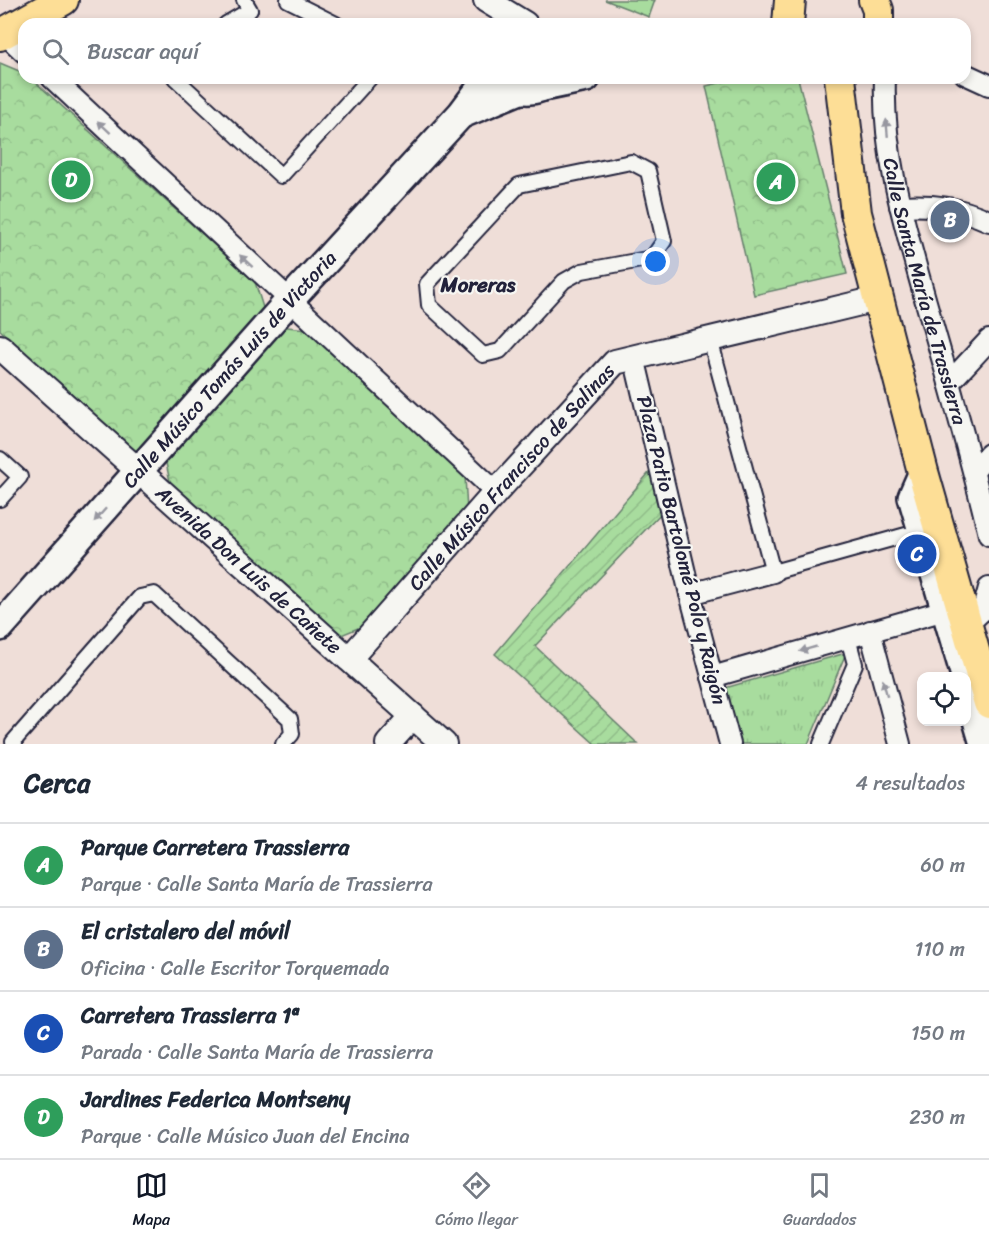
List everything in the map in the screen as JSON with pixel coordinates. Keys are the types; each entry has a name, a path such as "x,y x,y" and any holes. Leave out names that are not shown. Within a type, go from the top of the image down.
{"main road":[{"path":"7,34 29,0"},
{"path":"33,18 63,0"},
{"path":"788,18 790,0"},
{"path":"874,0 878,18"},
{"name":"Calle Músico Tomás Luis de Victoria","path":"0,627 289,301 461,114 484,84"},
{"name":"Calle Músico Tomás Luis de Victoria","path":"461,114 529,84"},
{"path":"841,84 856,213 923,472 956,617 975,675 989,704"},
{"path":"975,675 984,744"}],"street":[{"path":"236,18 250,10 244,0"},
{"path":"288,0 324,18"},
{"path":"492,9 512,18"},
{"path":"971,77 989,85"},
{"path":"58,84 496,492"},
{"path":"181,84 281,176 365,84"},
{"name":"Calle Santa María de Trassierra","path":"885,84 889,148 900,206 974,471 989,535"},
{"path":"632,162 648,171 664,241 652,258 582,271 564,281 501,351 483,355 429,305 427,284 519,185 632,162"},
{"path":"900,206 931,204 970,212 989,221"},
{"name":"Calle Músico Francisco de Salinas","path":"349,659 496,492 615,362 877,299"},
{"path":"710,339 773,572"},
{"path":"949,383 989,340"},
{"name":"Avenida Don Luis de Cañete","path":"0,347 444,744"},
{"name":"Plaza Patio Bartolomé Polo y Raigón","path":"634,357 690,594 730,744"},
{"path":"974,471 989,454"},
{"path":"0,459 20,477 0,499"},
{"path":"690,594 906,535"},
{"path":"712,677 870,631 956,617 983,610 989,588"},
{"path":"15,744 13,742 140,597 154,594 290,719 292,734 284,744"},
{"path":"870,631 900,744"},
{"path":"821,744 855,664 848,638"},
{"path":"388,744 413,716"}],"green space":[{"path":"605,0 655,0 649,17"},
{"path":"0,63 18,70 18,84 38,84 255,282 265,314 137,452 0,330"},
{"path":"714,84 800,84 847,274 754,295 706,86"},
{"path":"278,326 306,329 465,476 467,512 363,626 339,636 171,486 164,454"},
{"path":"653,468 664,510 535,646 638,744 595,744 495,654"},
{"path":"846,653 808,744 740,744 725,688"}],"place":[{"name":"Jardines Federica Montseny","path":"71,180"},
{"name":"Parque Carretera Trassierra","path":"776,182"},
{"name":"El cristalero del móvil","path":"950,220"},
{"name":"Carretera Trassierra 1ª","path":"917,554"}],"district":[{"name":"Moreras","path":"478,285"}]}
